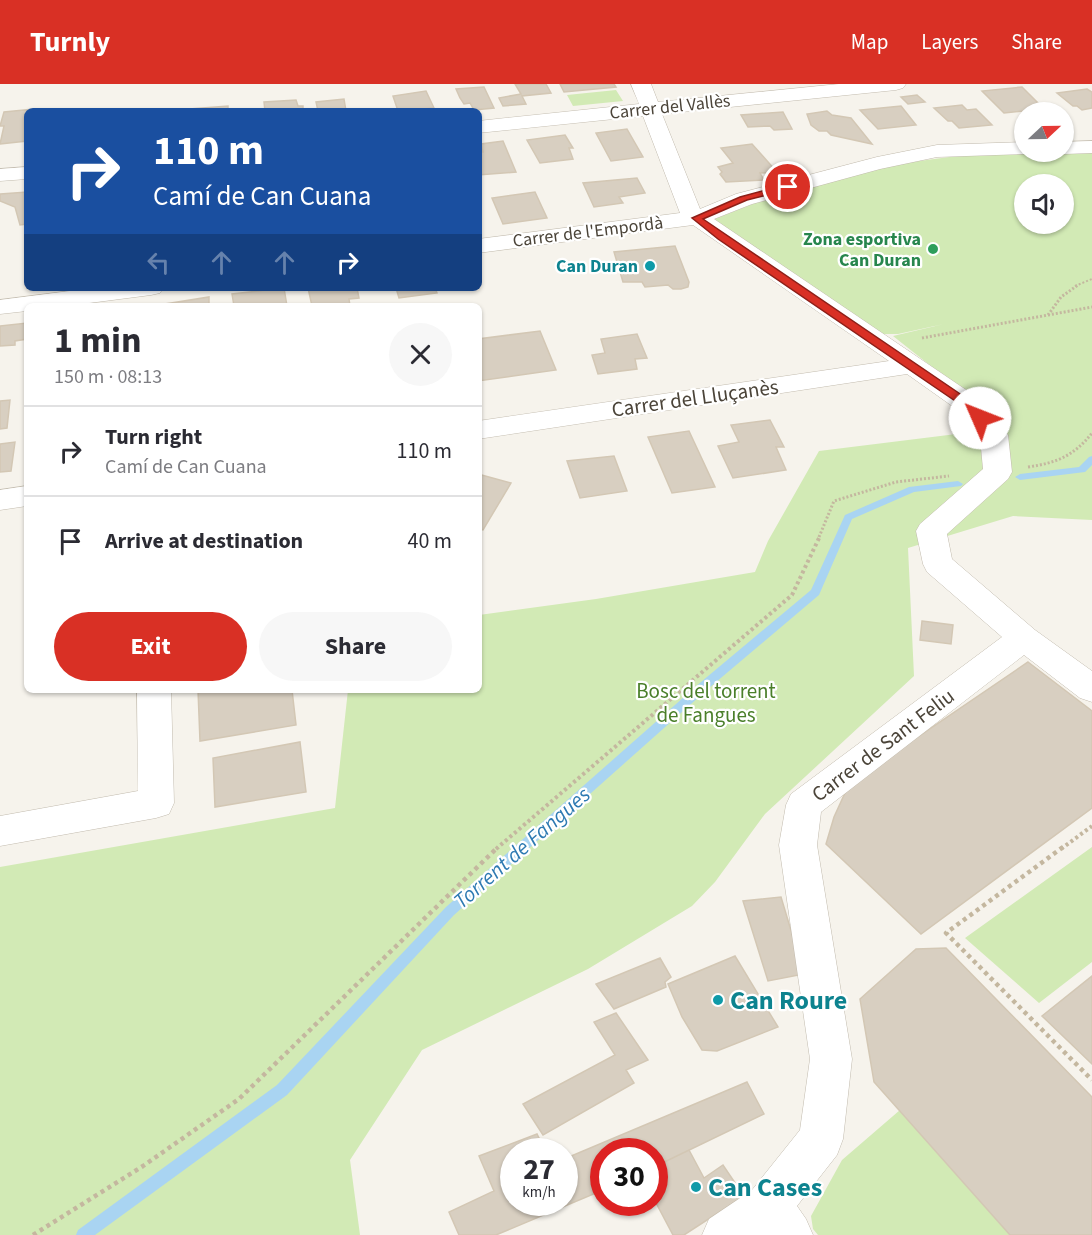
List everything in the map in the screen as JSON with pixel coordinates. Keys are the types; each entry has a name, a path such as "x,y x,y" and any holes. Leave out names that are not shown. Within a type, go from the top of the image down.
{"street":[{"path":"641,84 687,208 697,218 965,402 994,435 998,472 931,531 938,564 1024,638 1092,689"},
{"name":"Carrer del Vallès","path":"482,127 896,84"},
{"path":"1074,148 1092,147"},
{"name":"Carrer de l'Empordà","path":"482,245 697,218 744,198 877,163 938,151 1014,148"},
{"path":"0,176 24,173"},
{"path":"32,303 127,291"},
{"path":"0,307 24,304"},
{"name":"Carrer del Lluçanès","path":"482,429 911,366"},
{"path":"0,500 24,496"},
{"name":"Carrer de Sant Feliu","path":"725,1235 779,1220 821,1139 831,1059 798,845 804,805 1024,638"},
{"path":"0,831 156,803 154,693"}],"path":[{"path":"1047,316 1057,300 1078,283 1092,279"},
{"path":"878,344 1092,307"},
{"path":"33,1235 143,1166 239,1099 506,839 792,595 834,501 896,482 998,472 1062,462 1087,441 1092,433"},
{"path":"1092,826 946,933 1092,1080"}],"green space":[{"path":"616,90 623,101 573,106 567,95"},
{"name":"Bosc del torrent de Fangues","path":"1074,153 1092,153 1092,520 1013,516 908,548 914,676 765,814 715,882 692,906 588,969 422,1050 350,1160 360,1235 0,1235 0,867 335,808 348,693 482,693 482,615 596,599 755,572 768,541 819,451 1005,428 975,401 893,336 944,324 898,334 875,334 712,220 770,197 904,163 972,154 1014,154 1014,162 1074,162"},
{"path":"1092,847 1092,962 1039,1003 965,938"},
{"path":"900,1110 1010,1235 818,1235 813,1229 811,1216 842,1160"}],"building":[{"path":"515,84 546,84 551,93 522,96 526,104 503,106 499,98 521,94"},
{"path":"560,84 614,84 616,87 564,92"},
{"path":"484,87 494,108 473,108 470,103 464,104 456,89"},
{"path":"1022,87 1037,102 1014,102 1014,112 1004,113 982,91"},
{"path":"1087,89 1092,92 1092,108 1082,110 1074,106 1074,102 1068,102 1057,93"},
{"path":"426,91 434,108 397,108 393,96"},
{"path":"917,95 925,102 908,104 901,97"},
{"path":"344,99 346,108 317,108 316,102"},
{"path":"296,100 298,106 303,106 303,108 265,108 264,102"},
{"path":"962,105 967,110 976,109 992,125 959,128 934,108"},
{"path":"228,106 228,108 203,108"},
{"path":"901,106 916,125 878,129 860,110"},
{"path":"24,110 24,141 0,144 4,126 0,126 4,112"},
{"path":"827,111 832,115 851,118 872,144 831,135 811,125 807,114"},
{"path":"783,112 792,129 774,130 770,126 748,127 741,115"},
{"path":"627,129 643,157 611,161 596,133"},
{"path":"565,135 573,148 569,148 573,159 540,163 527,140"},
{"path":"503,141 516,172 482,175 482,144"},
{"path":"752,144 777,172 760,173 764,180 726,182 718,167 733,163 721,148"},
{"path":"637,178 645,193 619,197 623,203 594,207 583,183"},
{"path":"24,192 24,224 20,225 15,207 0,201 0,194"},
{"path":"535,192 547,218 503,224 492,198"},
{"name":"Can Duran","path":"675,246 689,282 688,287 673,289 668,285 645,287 642,282 623,282 614,252"},
{"path":"284,291 286,303 234,303 232,294"},
{"path":"309,291 358,291 359,298 349,299 350,303 311,303"},
{"path":"397,291 436,291 437,293 399,298"},
{"path":"209,297 209,303 172,303"},
{"path":"24,323 24,340 15,341 15,345 0,346 0,326"},
{"path":"540,331 556,370 482,380 482,338"},
{"path":"637,334 647,358 635,359 637,369 598,374 592,355 605,353 601,339"},
{"path":"10,400 7,428 0,429 0,401"},
{"path":"770,420 784,447 776,447 786,470 733,478 718,446 739,442 731,425"},
{"path":"689,431 715,487 672,493 648,437"},
{"path":"15,442 11,471 0,472 0,444"},
{"path":"614,456 627,491 580,498 567,461"},
{"path":"482,475 511,483 482,530"},
{"path":"922,621 953,625 951,644 920,640"},
{"path":"1028,662 1092,711 1092,808 921,934 826,844 834,817 845,793 859,777"},
{"path":"198,693 292,693 296,725 200,741"},
{"path":"300,742 306,792 215,807 213,758"},
{"path":"781,897 804,974 768,981 743,901"},
{"path":"946,948 1092,1097 1092,1235 1010,1235 874,1082 860,999 916,949"},
{"name":"Can Roure","path":"735,956 778,1027 717,1051 702,1050 682,1017 668,984"},
{"path":"660,958 671,977 665,982 666,987 614,1009 596,984"},
{"path":"1092,976 1092,1064 1042,1016"},
{"path":"616,1013 648,1060 626,1070 634,1083 543,1135 523,1104 615,1055 594,1022"},
{"path":"747,1082 764,1114 668,1160 668,1138 614,1138"},
{"path":"537,1134 539,1138 526,1138"},
{"path":"500,1148 500,1216 541,1216 496,1235 459,1235 449,1212 494,1191 479,1156"},
{"path":"590,1148 590,1195 578,1201 578,1153"},
{"name":"Can Cases","path":"689,1150 704,1178 723,1165 744,1196 684,1235 673,1235 663,1216 668,1216 668,1160"}],"waterway":[{"name":"Torrent de Fangues","path":"1020,477 1082,470 1092,459"},
{"name":"Torrent de Fangues","path":"83,1235 282,1090 450,911 705,685 815,592 848,517 912,489 958,484"}],"place":[{"name":"Zona esportiva Can Duran","path":"933,249"},
{"name":"Can Duran","path":"650,266"},
{"name":"Can Roure","path":"718,1000"},
{"name":"Can Cases","path":"696,1187"}],"route":[{"path":"788,187 744,198 697,218 721,237 965,402 980,418"}]}
